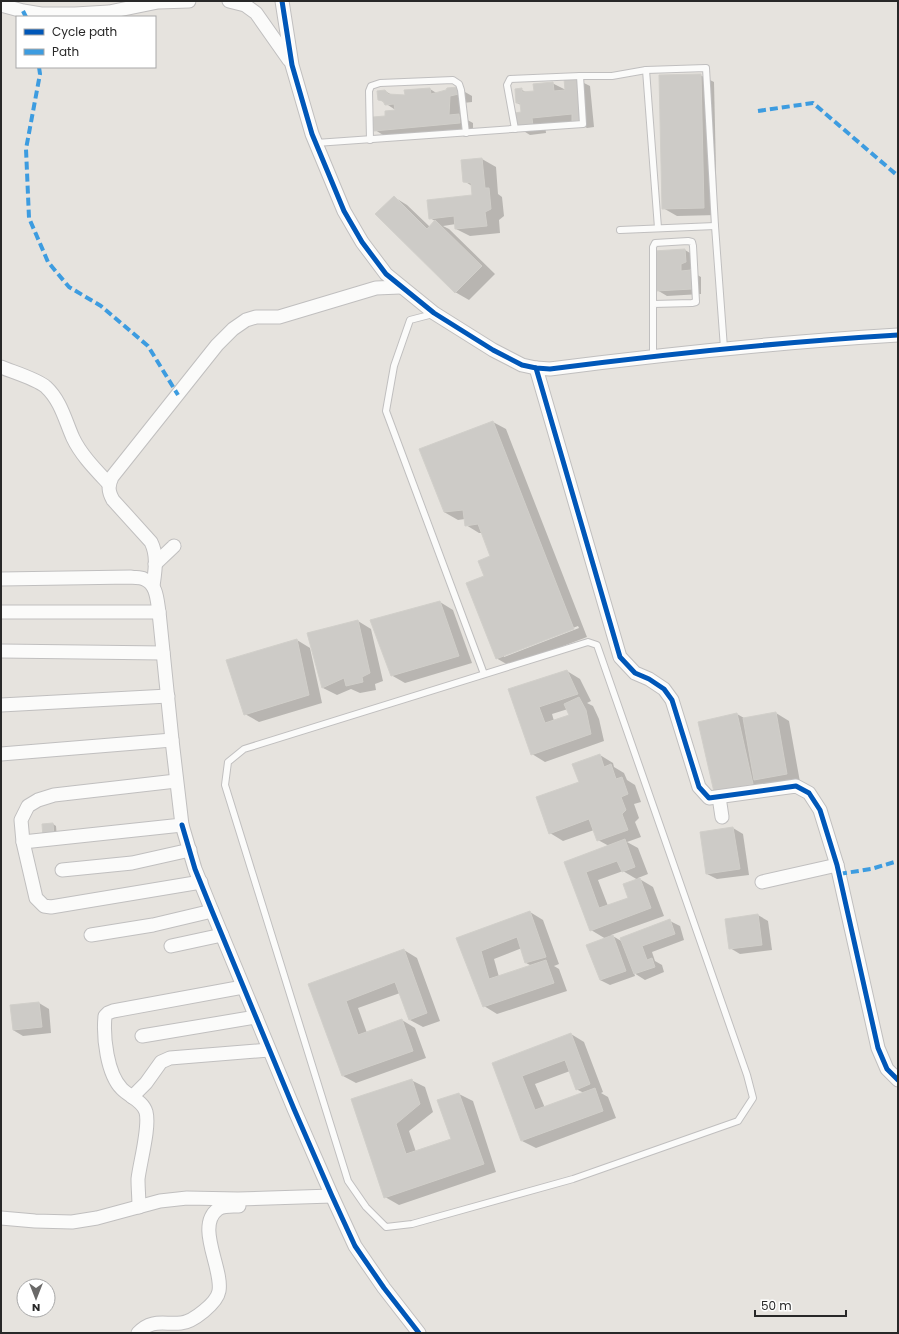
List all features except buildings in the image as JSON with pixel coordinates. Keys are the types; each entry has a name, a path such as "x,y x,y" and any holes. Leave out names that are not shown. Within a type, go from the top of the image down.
{"street":[{"path":"1,5 41,14 82,14 109,12 129,5 189,1"},
{"path":"229,1 245,5 256,13 292,65"},
{"path":"282,1 292,65 316,144 344,211 362,242 386,274 400,287 434,313 493,350 522,364 536,368 550,369 724,348 841,338 898,335"},
{"path":"400,287 376,288 279,317 256,317 246,320 233,329 217,345 112,477 109,484 109,493 113,500 151,542 156,556 153,586 159,612 176,781 182,825 201,882 256,1017 332,1196 356,1246 384,1288 419,1333"},
{"path":"1,367 45,386 55,398 65,416 74,439 91,464 109,484"},
{"path":"536,368 620,657 635,673 649,679 664,689 672,700 699,787 709,798 796,786 810,793 820,810 837,865 878,1048 887,1069 898,1080"},
{"path":"155,564 174,546"},
{"path":"1,580 131,577 144,579 153,586"},
{"path":"1,612 159,612"},
{"path":"1,651 163,653"},
{"path":"1,705 168,696"},
{"path":"1,754 172,740"},
{"path":"176,781 54,795 38,800 28,806 21,820 23,842 36,898 44,906 51,908 201,882"},
{"path":"719,797 722,817"},
{"path":"23,842 182,825"},
{"path":"62,870 132,863 190,850"},
{"path":"762,882 837,865"},
{"path":"91,935 154,925 212,911"},
{"path":"171,946 222,934"},
{"path":"139,1207 138,1180 147,1126 146,1113 142,1104 121,1088 110,1069 104,1033 105,1016 108,1013 244,987"},
{"path":"142,1036 256,1017"},
{"path":"132,1097 146,1083 161,1062 170,1058 270,1050"},
{"path":"1,1218 72,1222 97,1218 160,1201 180,1199 332,1196"},
{"path":"138,1333 149,1325 159,1322 182,1323 203,1312 216,1298 219,1291 219,1282 210,1239 210,1219 207,1198"},
{"path":"210,1219 219,1209 227,1206 316,1202 338,1208"}],"lane":[{"path":"515,129 507,86 510,80 580,76 612,76 646,70 706,68 714,226 724,348"},
{"path":"646,70 658,228"},
{"path":"316,144 583,124 580,76"},
{"path":"370,140 369,91 371,86 374,84 386,83 453,80 459,84 461,90 466,133"},
{"path":"620,230 714,226"},
{"path":"653,304 696,302 692,242 655,243 653,247 653,304 653,356"},
{"path":"434,313 410,320 394,366 386,411 484,674"},
{"path":"588,642 597,645 747,1075 753,1098 738,1120 580,1176 412,1224 386,1227 366,1207 348,1180 225,785 228,762 244,749 484,674 581,643 588,642"}],"marked path":[{"path":"23,11 26,16"},
{"path":"39,68 40,74 26,149 29,218 48,262 69,287 101,306 148,346 178,395"},
{"path":"758,111 813,103 898,176"},
{"path":"839,874 871,869 898,861"}],"cycle path":[{"path":"282,1 292,65 312,134 344,211 362,242 386,274 434,313 493,350 522,365 550,369 724,349 898,335"},
{"path":"536,368 620,657 635,673 649,679 664,689 672,700 699,787 709,798 796,786 809,793 820,810 837,865 878,1048 887,1069 898,1080"},
{"path":"182,825 195,869 212,911 294,1109 355,1246 384,1288 419,1333"}]}
